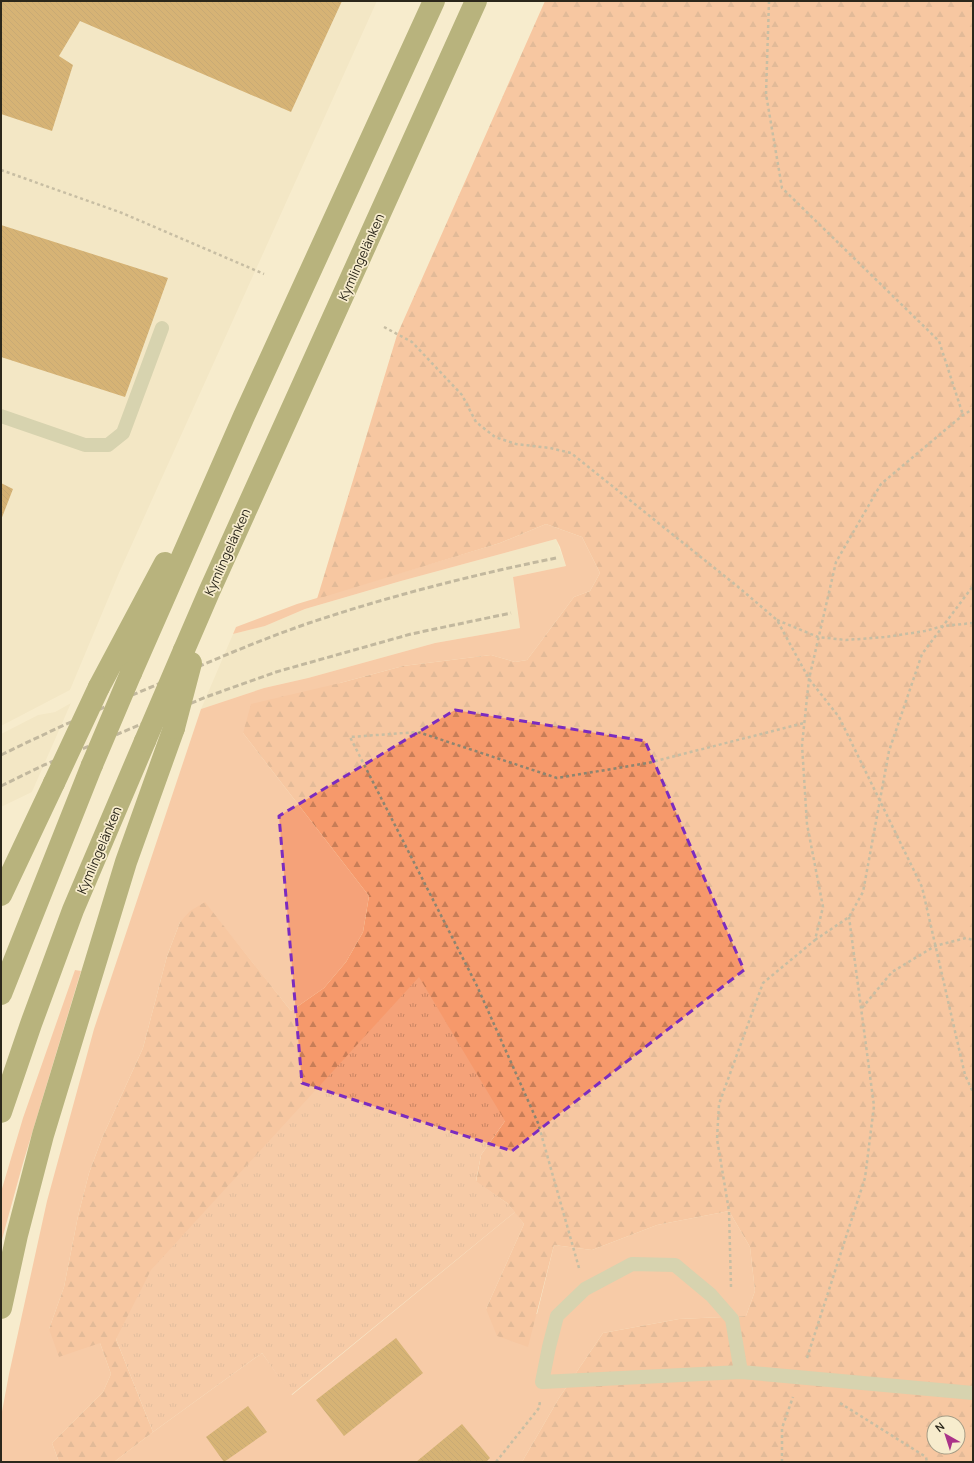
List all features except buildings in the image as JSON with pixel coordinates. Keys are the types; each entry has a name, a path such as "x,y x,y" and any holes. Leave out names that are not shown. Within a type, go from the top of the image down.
{"highway":[{"path":"1,994 92,765 131,673 244,416 434,1"},
{"name":"Kymlingelänken","path":"1,1112 73,910 145,741 190,648 209,592 476,1"},
{"path":"1,895 99,687 244,416"},
{"path":"1,1308 17,1235 43,1135 126,862 174,728 190,648"}],"lane":[{"path":"1,416 85,445 108,445 123,433 162,328"},
{"path":"741,1372 732,1319 711,1295 675,1265 632,1264 585,1289 557,1316 542,1382 741,1372 973,1392"}],"path":[{"path":"769,1 766,94 782,188 939,341 964,415"},
{"path":"1,170 122,213 264,274"},
{"path":"384,327 412,342 462,395 476,422 495,437 516,444 550,448 571,453 731,581 777,620 818,637 846,640 886,637 943,626 973,623"},
{"path":"815,940 823,907 807,824 802,745 809,679 836,562 881,484 973,409"},
{"path":"732,1319 729,1211 717,1139 718,1104 763,983 815,940 849,917 863,892 889,751 922,654 973,586"},
{"path":"777,620 809,679 839,717 922,887 965,1076 973,1092"},
{"path":"585,1289 538,1123 477,986 350,737 418,732 557,778 648,763 804,723"},
{"path":"782,1462 782,1428 801,1378 865,1178 874,1106 849,917"},
{"path":"861,1008 892,972 935,946 966,938 973,940"},
{"path":"496,1462 539,1408 542,1382"},
{"path":"834,1399 926,1457 927,1462"}],"highlighted area":[{"path":"455,710 645,741 744,970 512,1151 302,1083 279,816"}],"shaded area":[{"path":"1,1 377,1 119,573 70,690 1,726"},
{"path":"556,539 566,566 513,577 520,628 435,643 308,678 264,688 201,709 233,634 265,626 305,609"},
{"path":"71,703 32,792 1,807 1,734 38,715 55,712"}],"green space":[{"path":"545,1 973,1 973,1462 522,1462 559,1398 603,1333 679,1319 746,1316 755,1291 750,1247 729,1211 657,1225 592,1250 554,1245 528,1347 497,1336 486,1309 524,1224 507,1203 476,1182 481,1155 505,1121 116,1339 153,1432 114,1462 59,1462 52,1443 103,1392 111,1374 100,1343 59,1357 49,1329 64,1287 78,1216 89,1173 102,1138 143,1048 167,956 180,922 190,911 205,902 291,1011 324,988 346,962 363,932 369,896 243,733 251,704 340,683 403,666 491,655 515,662 527,660 574,597 590,591 600,573 582,537 546,524 500,543 317,599 397,335"},
{"path":"546,524 582,537 600,573 590,591 574,597 527,660 515,662 491,655 403,666 340,683 243,733 369,896 363,932 346,962 324,988 291,1011 205,903 180,922 167,956 143,1048 102,1138 89,1173 78,1216 64,1287 49,1329 100,1343 111,1374 103,1392 52,1443 59,1462 1,1462 1,1417 47,1201 94,1029 201,709 264,688 308,678 435,643 520,628 513,577 566,566 556,539 305,609 265,626 233,634 236,627 297,604 500,543"},
{"path":"75,970 81,971 23,1163 1,1243 1,1192 23,1118"},
{"path":"419,977 505,1121 481,1155 476,1181 507,1203 515,1212 291,1395 262,1353 153,1432 116,1339 151,1270"},
{"path":"729,1211 750,1247 755,1291 746,1316 679,1319 603,1333 559,1398 522,1462 114,1462 262,1353 292,1395 515,1212 524,1224 486,1309 537,1314 554,1245 592,1250 657,1225"}],"railway":[{"path":"1,755 75,720 289,630 370,604 431,587 556,558"},
{"path":"1,786 44,765 206,697 276,672 411,634 511,613"}]}
